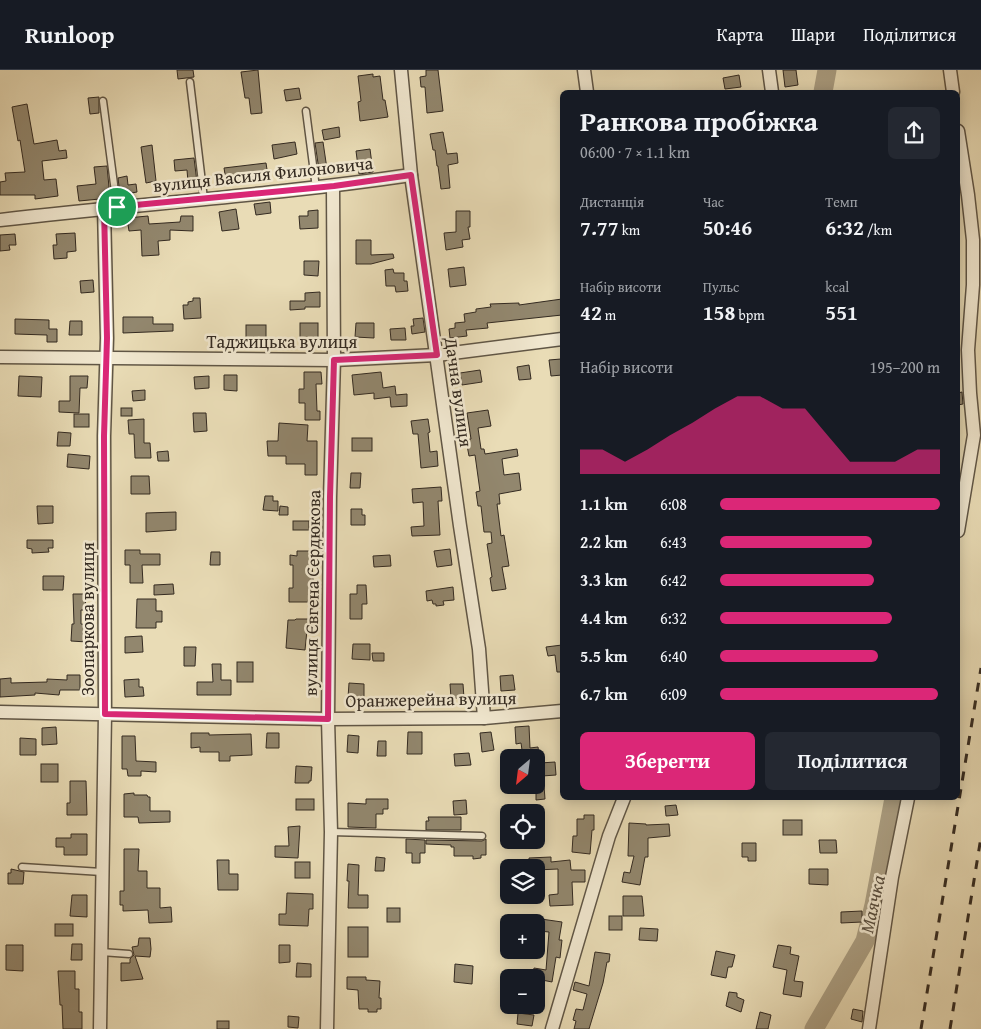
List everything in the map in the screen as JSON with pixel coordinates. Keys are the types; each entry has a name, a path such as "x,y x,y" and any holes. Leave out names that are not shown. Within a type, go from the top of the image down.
{"street":[{"name":"Дачна вулиця","path":"401,70 411,175 479,650 484,718"},
{"path":"584,70 587,90"},
{"path":"769,70 772,90"},
{"path":"950,70 953,90"},
{"path":"960,144 973,240 973,285 968,350 974,435 960,519"},
{"name":"вулиця Василя Филоновича","path":"0,220 316,188 411,175"},
{"name":"вулиця Євгена Сердюкова","path":"326,1029 331,832 328,719 330,497 334,360 334,186"},
{"name":"Зоопаркова вулиця","path":"100,1029 105,714 104,455 106,274 110,208"},
{"name":"Таджицька вулиця","path":"0,357 334,360 437,355 560,339"},
{"name":"Оранжерейна вулиця","path":"0,712 328,719 484,718 560,711"},
{"path":"552,1029 609,836 623,800"},
{"path":"869,1029 892,877 908,800"}],"lane":[{"path":"190,82 204,199"},
{"path":"103,101 110,208"},
{"path":"306,111 316,188"},
{"path":"331,832 482,836"},
{"path":"22,868 102,872"},
{"path":"101,952 129,954"}],"building":[{"path":"177,70 193,70 194,77 178,79"},
{"path":"258,70 262,113 251,114 249,98 245,98 241,72"},
{"path":"426,70 438,70 443,111 427,113 425,87 421,87 420,77 426,76"},
{"path":"783,70 796,70 798,85 785,87"},
{"path":"373,74 373,77 380,76 383,100 385,100 388,117 360,121 358,102 361,101 358,76"},
{"path":"739,75 741,87 725,89 723,78"},
{"path":"299,88 301,99 286,101 284,90"},
{"path":"99,97 99,113 90,114 88,98"},
{"path":"27,104 34,144 57,140 59,151 66,150 67,158 42,161 44,180 56,179 58,196 35,199 35,195 0,195 0,182 6,181 5,173 25,172 12,107"},
{"path":"339,127 340,137 324,140 322,130"},
{"path":"443,132 447,154 457,153 458,163 448,165 450,188 441,189 435,150 433,150 430,134"},
{"path":"295,142 297,154 274,159 272,145"},
{"path":"323,142 327,169 319,170 315,143"},
{"path":"152,145 156,181 146,183 141,147"},
{"path":"370,149 373,172 359,174 356,151"},
{"path":"194,158 197,182 188,182 187,170 175,171 174,160"},
{"path":"266,163 268,176 226,180 224,168"},
{"path":"107,166 110,198 79,201 77,186 96,184 94,167"},
{"path":"127,176 128,185 136,184 137,192 120,195 118,178"},
{"path":"270,202 271,213 256,215 254,204"},
{"path":"236,209 239,229 222,231 219,212"},
{"path":"318,210 318,228 300,229 299,216 308,216 308,211"},
{"path":"456,211 470,211 470,227 468,227 470,239 462,240 463,247 446,250 444,233 456,232"},
{"path":"148,216 149,224 180,222 181,216 193,216 193,231 170,230 170,240 158,241 159,255 142,256 141,230 129,231 127,218"},
{"path":"75,233 76,251 67,252 67,258 54,259 53,245 57,245 56,234"},
{"path":"15,234 16,245 9,245 10,250 0,251 0,235"},
{"path":"356,240 371,240 371,255 393,254 394,258 371,264 356,264"},
{"path":"304,261 319,261 318,276 304,275"},
{"path":"464,267 466,285 450,287 448,269"},
{"path":"393,269 394,273 404,273 404,281 407,281 408,291 396,292 395,286 386,286 385,270"},
{"path":"93,280 94,292 81,293 80,281"},
{"path":"320,292 320,307 290,310 290,301 305,301 305,293"},
{"path":"193,298 200,298 201,318 184,319 183,305 188,305 188,302 193,301"},
{"path":"560,299 560,315 487,323 488,328 466,330 467,336 450,338 449,329 455,328 455,323 465,322 464,314 476,312 476,309 491,307 490,304 519,303 519,305"},
{"path":"123,317 153,317 153,324 173,324 173,331 123,333"},
{"path":"423,318 425,332 412,334 411,326 414,326 413,319"},
{"path":"15,319 49,320 49,329 57,329 57,342 47,342 47,335 15,334"},
{"path":"70,321 82,321 82,335 69,335"},
{"path":"300,323 318,323 318,339 300,339"},
{"path":"356,323 374,323 374,338 355,337"},
{"path":"246,325 266,325 266,339 246,339"},
{"path":"405,328 406,340 391,340 390,329"},
{"path":"560,359 560,375 551,376 549,360"},
{"path":"529,365 531,379 519,380 517,367"},
{"path":"480,370 482,382 462,385 460,373"},
{"path":"304,372 321,372 322,384 316,384 317,411 320,411 320,420 305,420 305,403 299,403 299,389 304,389"},
{"path":"381,372 383,388 395,386 396,395 407,394 407,406 391,407 390,397 374,399 374,393 354,395 352,375"},
{"path":"224,375 237,375 237,391 224,390"},
{"path":"19,376 42,377 41,397 18,396"},
{"path":"70,376 88,376 87,388 80,388 79,413 59,412 59,401 70,401"},
{"path":"209,376 209,388 195,389 194,377"},
{"path":"145,390 145,400 133,401 132,391"},
{"path":"960,392 962,392 963,404 960,405"},
{"path":"121,408 132,408 132,416 121,416"},
{"path":"488,410 491,426 478,428 481,449 484,449 485,454 517,449 518,456 502,459 504,475 519,473 521,490 499,494 500,504 497,504 501,536 504,535 509,566 502,567 506,589 492,591 487,544 492,543 491,532 484,532 481,506 478,506 476,492 480,491 475,455 469,456 466,440 471,439 467,413"},
{"path":"193,413 206,413 207,431 194,432"},
{"path":"74,414 89,414 89,427 74,427"},
{"path":"144,419 144,443 150,443 151,458 135,458 134,434 129,434 128,420"},
{"path":"428,419 430,452 437,451 438,466 421,468 418,434 413,434 411,421"},
{"path":"279,423 308,425 307,441 317,441 317,475 305,475 305,464 286,464 286,456 268,456 267,441 278,441"},
{"path":"58,432 71,433 70,446 57,446"},
{"path":"352,438 372,438 372,451 352,451"},
{"path":"168,451 169,461 158,461 157,452"},
{"path":"68,454 90,456 89,469 67,467"},
{"path":"351,473 361,473 360,488 350,488"},
{"path":"131,476 149,476 150,494 131,494"},
{"path":"441,487 442,501 438,501 440,535 412,536 411,527 424,526 423,502 413,503 412,489"},
{"path":"265,496 273,496 273,501 278,501 278,511 263,510"},
{"path":"37,506 53,506 53,523 38,524"},
{"path":"280,506 288,507 288,515 279,515"},
{"path":"351,509 362,509 362,515 365,515 365,525 351,525"},
{"path":"176,512 176,530 146,532 146,513"},
{"path":"293,521 309,521 309,530 293,530"},
{"path":"27,540 53,540 53,548 48,548 49,552 32,553 32,549 27,548"},
{"path":"450,549 452,565 437,567 434,551"},
{"path":"125,550 140,550 140,554 160,554 160,565 142,565 143,583 130,583 130,565 125,565"},
{"path":"297,551 314,551 314,565 312,565 315,602 289,602 289,588 293,588 293,565 290,565 290,555 297,556"},
{"path":"211,552 220,552 220,565 210,565"},
{"path":"390,555 391,566 374,567 373,556"},
{"path":"43,576 64,576 63,590 43,590"},
{"path":"173,584 174,594 154,595 154,585"},
{"path":"357,585 366,585 367,604 362,604 362,619 350,619 350,594 357,594"},
{"path":"453,587 454,600 443,601 444,605 436,606 432,600 427,601 426,591"},
{"path":"73,594 85,594 86,610 81,610 81,624 88,625 87,642 71,641 72,624 74,624"},
{"path":"137,599 156,599 156,611 162,611 162,622 156,622 156,628 136,628"},
{"path":"314,619 313,631 307,630 305,650 286,648 288,620"},
{"path":"142,636 143,652 125,653 125,637"},
{"path":"353,644 370,644 370,660 352,659"},
{"path":"560,645 560,672 557,672 555,655 548,656 546,647"},
{"path":"184,647 196,647 195,666 184,666"},
{"path":"372,653 384,653 384,661 373,661"},
{"path":"237,662 253,662 253,682 237,682"},
{"path":"212,664 221,664 221,680 231,680 231,695 197,695 197,682 213,682"},
{"path":"67,675 80,675 80,690 60,690 59,695 35,693 35,695 0,697 0,679 11,678 11,683 47,682 47,679 67,680"},
{"path":"513,675 515,690 501,691 500,676"},
{"path":"139,679 139,687 143,687 144,696 125,697 124,680"},
{"path":"349,683 364,684 364,698 359,698 359,701 348,698"},
{"path":"450,684 463,684 464,698 451,698"},
{"path":"529,726 530,748 538,747 538,749 522,749 521,743 516,744 515,727"},
{"path":"56,727 57,744 42,745 42,728"},
{"path":"408,732 422,732 422,754 407,754"},
{"path":"491,732 494,750 482,752 480,733"},
{"path":"191,733 209,733 209,735 251,734 252,755 230,756 230,761 219,761 219,752 200,752 200,747 191,748"},
{"path":"267,733 279,733 279,748 266,748"},
{"path":"348,735 359,736 358,753 347,752"},
{"path":"122,736 135,736 136,761 156,762 156,772 141,771 141,776 128,776 127,769 122,769"},
{"path":"20,738 36,739 36,755 20,755"},
{"path":"378,741 386,741 386,756 377,756"},
{"path":"469,753 471,765 455,766 454,754"},
{"path":"555,762 556,775 545,776 545,763"},
{"path":"41,764 58,764 58,782 41,782"},
{"path":"296,766 312,767 311,781 309,783 295,783"},
{"path":"70,781 86,781 87,815 67,815 67,803 70,803"},
{"path":"134,793 134,795 147,795 150,797 150,811 170,811 170,822 139,823 138,817 124,817 124,794"},
{"path":"536,794 545,794 545,799 536,800"},
{"path":"296,799 314,799 314,810 296,810"},
{"path":"366,799 388,799 388,809 383,809 383,814 376,814 376,828 348,827 348,803 366,804"},
{"path":"466,800 467,814 454,815 453,801"},
{"path":"676,805 678,815 666,816 665,806"},
{"path":"584,815 594,815 594,830 592,830 590,854 572,852 573,836 577,836 577,819 584,819"},
{"path":"428,817 461,817 461,830 426,830 426,821 429,821"},
{"path":"783,820 802,820 802,835 783,835"},
{"path":"629,823 646,825 669,824 670,836 648,838 648,857 645,857 640,885 622,882 624,872 630,873 634,856 628,856"},
{"path":"300,826 298,858 275,857 275,846 289,846 288,827"},
{"path":"71,834 87,834 87,855 64,855 64,847 56,847 56,838 71,838"},
{"path":"406,839 425,840 425,853 420,853 420,863 412,863 412,853 406,853"},
{"path":"486,839 486,855 473,859 473,856 454,856 454,847 451,847 451,845 426,844 426,840 482,841"},
{"path":"819,840 836,840 837,853 820,853"},
{"path":"742,843 756,843 756,861 748,861 748,857 742,857"},
{"path":"124,849 139,849 138,871 147,871 147,888 160,888 160,908 171,907 172,922 149,923 148,910 123,911 123,905 120,905 120,891 124,891"},
{"path":"376,857 385,858 384,871 375,871"},
{"path":"551,857 551,862 570,860 571,870 585,870 585,882 572,882 573,905 550,906 549,895 558,894 558,869 545,870 545,859 529,858"},
{"path":"217,860 229,860 229,874 238,874 238,890 218,890"},
{"path":"295,862 310,862 310,878 295,878"},
{"path":"348,864 359,865 358,895 368,895 368,908 348,908"},
{"path":"11,869 24,872 23,884 8,884 8,873 11,873"},
{"path":"809,869 828,869 828,885 809,884"},
{"path":"287,893 313,894 313,909 309,909 308,926 279,925 279,914 286,914"},
{"path":"72,895 87,895 87,917 70,916"},
{"path":"623,896 642,896 644,916 623,916"},
{"path":"387,908 400,908 400,922 387,922"},
{"path":"862,911 862,922 841,923 841,912"},
{"path":"609,916 622,916 622,930 609,930"},
{"path":"545,920 562,922 559,940 562,940 560,958 556,957 552,982 545,981 549,932 545,932"},
{"path":"55,924 73,924 73,936 55,936"},
{"path":"348,927 368,927 368,957 348,957"},
{"path":"640,928 658,929 657,941 639,940"},
{"path":"139,938 150,938 150,957 135,956 143,979 121,981 121,963 130,963 130,959 134,955 132,947 138,946"},
{"path":"72,944 82,944 82,960 71,960"},
{"path":"6,945 23,945 23,971 6,970"},
{"path":"279,945 290,945 290,962 279,963"},
{"path":"778,945 791,947 790,954 799,956 794,981 803,982 801,997 783,994 787,970 773,967"},
{"path":"716,951 735,955 732,967 728,967 726,978 711,975"},
{"path":"595,952 610,954 609,962 607,962 603,983 589,1029 574,1029 576,1021 573,1020 576,1009 583,1010 587,994 573,990 575,982 589,986"},
{"path":"297,963 311,964 311,977 296,977"},
{"path":"455,964 473,966 472,984 454,982"},
{"path":"58,971 75,971 75,989 79,989 79,1012 82,1012 82,1029 63,1029"},
{"path":"347,977 366,977 366,980 380,981 379,998 381,998 381,1009 377,1009 377,1012 368,1012 368,1009 359,1009 358,990 347,989"},
{"path":"729,992 737,993 737,997 744,1000 741,1012 726,1006"},
{"path":"853,1009 863,1011 862,1022 851,1019"},
{"path":"760,1012 771,1015 768,1029 756,1029"},
{"path":"518,1014 534,1015 532,1026 517,1024"},
{"path":"288,1016 299,1017 298,1028 288,1027"},
{"path":"217,1021 229,1021 229,1029 217,1029"}],"waterway":[{"name":"Маячка","path":"823,90 827,70"},
{"name":"Маячка","path":"814,1029 865,941 874,905 894,800"}],"railway":[{"path":"960,794 981,668"},
{"path":"921,1029 959,800"},
{"path":"950,1029 981,837"}],"route":[{"path":"411,175 437,355 334,360 330,497 328,719 105,714 103,577 107,338 104,208 117,207 334,186 411,175"}]}
